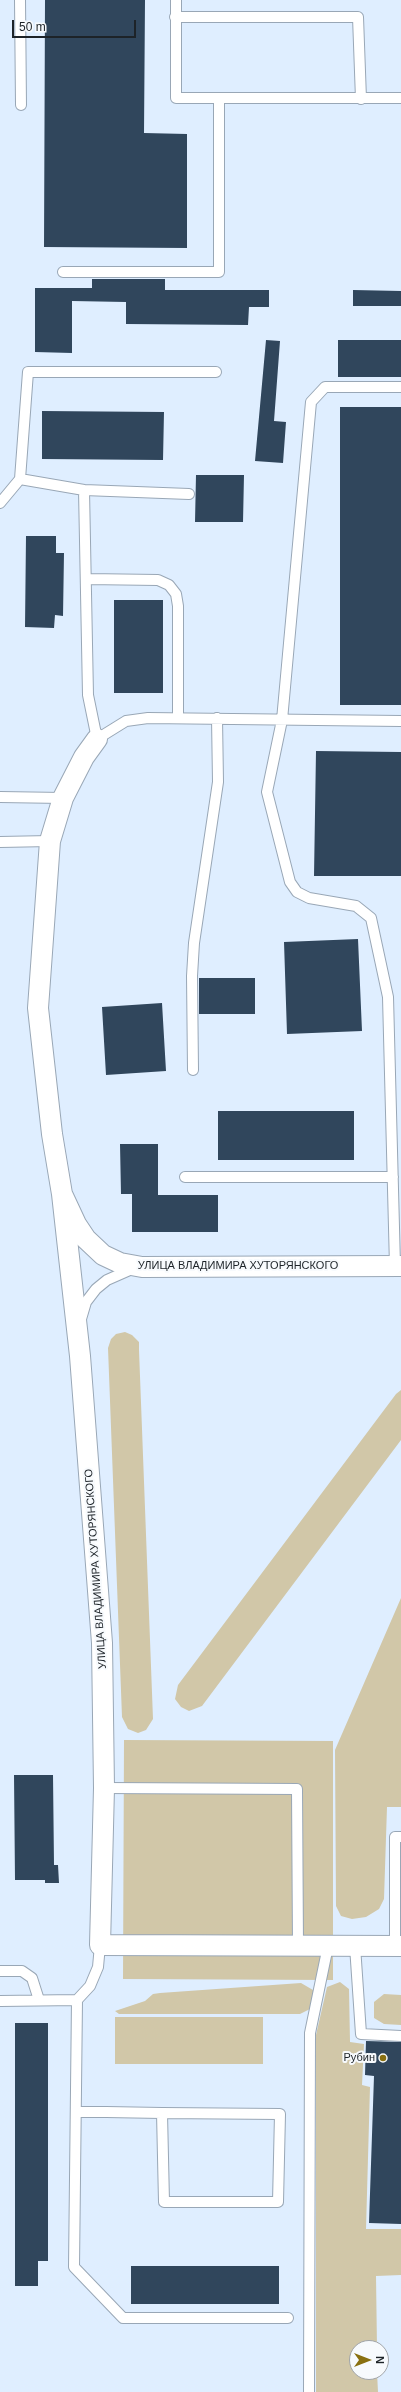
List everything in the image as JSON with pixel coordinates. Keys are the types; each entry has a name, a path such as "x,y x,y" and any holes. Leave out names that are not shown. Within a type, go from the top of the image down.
{"street":[{"name":"УЛИЦА ВЛАДИМИРА ХУТОРЯНСКОГО","path":"97,739 84,758 63,798 50,841 38,1008 46,1089 62,1194 77,1329 102,1643 104,1788 100,1944"},
{"name":"УЛИЦА ВЛАДИМИРА ХУТОРЯНСКОГО","path":"62,1194 76,1224 86,1239 97,1250 120,1263 142,1267 398,1266"},
{"path":"100,1944 398,1946"}],"lane":[{"path":"20,0 21,105"},
{"path":"176,0 176,98 401,98"},
{"path":"175,17 358,17 361,99"},
{"path":"63,272 219,272 219,99"},
{"path":"0,503 20,479 28,372 216,372"},
{"path":"398,1266 393,1177 388,997 373,925 368,914 356,906 309,898 297,892 290,882 267,792 282,720 311,402 325,387 401,387"},
{"path":"20,479 84,490 189,494"},
{"path":"84,490 87,579 88,695 97,739 126,721 148,718 401,721"},
{"path":"87,579 158,580 169,585 176,594 178,606 178,718"},
{"path":"193,1070 192,976 218,782 217,718"},
{"path":"0,796 63,798"},
{"path":"0,842 50,841"},
{"path":"185,1177 393,1177"},
{"path":"77,1329 86,1302 96,1289 122,1272 142,1267"},
{"path":"104,1788 297,1789 298,1946"},
{"path":"398,1946 395,1837 401,1837"},
{"path":"100,1944 95,1973 90,1986 77,2000 74,2267 122,2318 288,2318"},
{"path":"309,2392 310,2033 328,1946"},
{"path":"355,1946 361,2034 401,2036"},
{"path":"0,1971 22,1971 32,1978 39,2000"},
{"path":"0,2001 77,2000"},
{"path":"76,2112 280,2114 278,2202 164,2202 162,2113"}],"shaded area":[{"path":"125,1332 132,1335 139,1342 153,1719 146,1730 138,1733 128,1729 122,1717 108,1348 111,1339 116,1334"},
{"path":"401,1390 401,1440 202,1706 189,1711 181,1707 175,1699 178,1685 396,1394"},
{"path":"401,1598 401,1807 387,1807 384,1899 379,1909 366,1917 352,1919 341,1916 336,1906 335,1750"},
{"path":"124,1740 333,1741 333,1980 123,1979"},
{"path":"340,1982 349,1989 350,2042 364,2044 362,2085 370,2087 366,2229 401,2229 401,2275 376,2276 377,2340 349,2340 349,2380 377,2380 378,2392 316,2392 316,2035 327,1987"},
{"path":"301,1983 313,1990 315,1998 312,2008 300,2014 119,2014 115,2011 145,2001 153,1994"},
{"path":"384,1994 401,1995 401,2025 384,2024 374,2018 374,2002"},
{"path":"115,2017 263,2017 263,2064 115,2064"}],"building":[{"path":"45,0 145,0 144,133 187,134 187,248 44,247"},
{"path":"92,279 165,279 165,290 269,290 269,307 249,307 248,325 126,324 126,302 72,301 72,353 35,352 35,288 92,288"},
{"path":"353,290 401,291 401,306 353,306"},
{"path":"266,340 280,341 274,421 286,422 283,463 255,461"},
{"path":"338,340 401,340 401,377 338,377"},
{"path":"340,407 401,407 401,705 340,705"},
{"path":"42,411 164,412 163,460 42,459"},
{"path":"196,475 244,475 243,522 195,522"},
{"path":"26,536 56,536 56,553 64,553 63,616 55,615 54,628 25,627"},
{"path":"114,600 163,600 163,693 114,693"},
{"path":"316,751 401,752 401,876 314,876"},
{"path":"358,939 362,1031 287,1034 284,942"},
{"path":"199,978 255,978 255,1014 199,1014"},
{"path":"162,1003 166,1071 106,1075 102,1007"},
{"path":"218,1111 354,1111 354,1160 218,1160"},
{"path":"120,1144 158,1144 158,1195 218,1195 218,1232 132,1232 132,1194 121,1194"},
{"path":"14,1775 53,1775 54,1865 58,1865 59,1883 45,1883 45,1880 15,1880"},
{"path":"15,2023 48,2023 48,2261 38,2261 38,2286 15,2286"},
{"path":"366,2041 401,2042 401,2224 369,2223 374,2076 365,2075"},
{"path":"131,2266 279,2266 279,2304 131,2304"}],"place":[{"name":"Рубин","path":"383,2058"}]}
